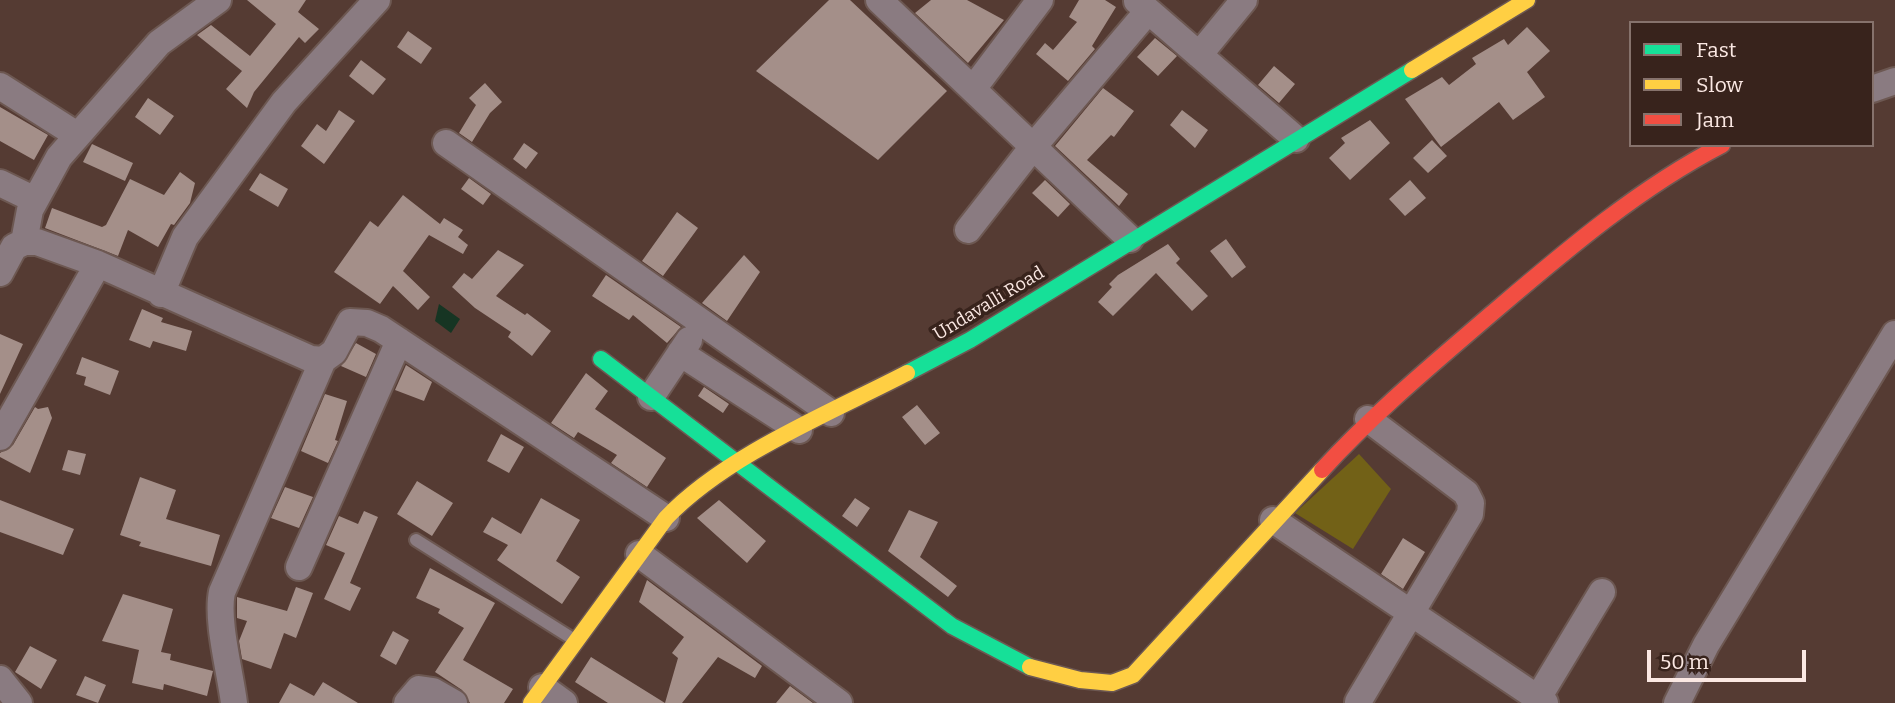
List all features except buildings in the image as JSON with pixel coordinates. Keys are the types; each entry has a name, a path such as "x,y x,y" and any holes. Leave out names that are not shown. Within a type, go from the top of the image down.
{"street":[{"path":"24,242 35,200 59,157 159,43 218,0"},
{"path":"161,294 185,237 284,102 377,0"},
{"path":"879,0 1130,239"},
{"path":"973,89 1040,0"},
{"path":"1199,55 1244,0"},
{"name":"Undavalli Road","path":"536,695 666,518 687,497 737,462 970,340 1130,239 1527,0"},
{"path":"968,230 1140,3 1296,139"},
{"path":"1874,88 1895,81"},
{"path":"0,86 77,135"},
{"path":"446,142 831,413"},
{"path":"601,359 952,626 1032,668 1080,680 1112,682 1133,675 1368,419 1558,257 1678,168 1718,147"},
{"path":"0,183 35,200"},
{"path":"0,273 13,247 24,242 37,242 98,264 293,353 323,360"},
{"path":"0,438 98,264"},
{"path":"234,703 225,633 219,619 222,592 323,360 334,352 350,322 367,323 399,341 666,518"},
{"path":"651,397 700,323"},
{"path":"1676,703 1706,645 1895,334"},
{"path":"299,566 399,341"},
{"path":"680,353 799,430"},
{"path":"1359,702 1470,514 1471,503 1466,493 1368,419"},
{"path":"1273,520 1539,701 1602,593"},
{"path":"639,554 839,703"},
{"path":"0,679 19,703"},
{"path":"407,703 419,689 433,691 454,703"},
{"path":"536,695 564,703"}],"lane":[{"path":"416,540 576,641"}],"shaded area":[{"path":"439,304 460,319 451,333 435,321"},
{"path":"1359,454 1391,489 1353,549 1295,513"}],"traffic: fast":[{"path":"907,373 970,340 1412,70"},
{"path":"601,359 952,626 1030,667"}],"traffic: slow":[{"path":"1412,70 1527,0"},
{"path":"531,703 666,518 690,495 718,474 780,437 907,373"},
{"path":"1030,667 1080,680 1112,683 1133,675 1322,470"}],"traffic: jam":[{"path":"1322,470 1404,390 1573,246 1660,181 1718,147"}]}
